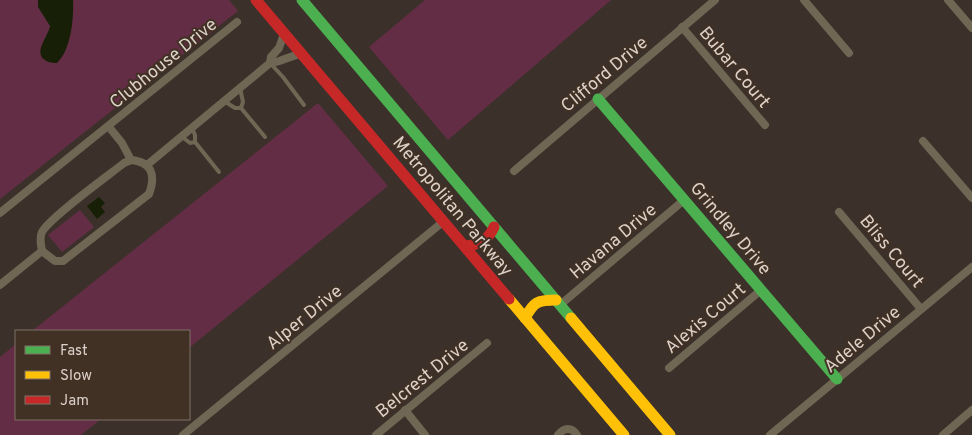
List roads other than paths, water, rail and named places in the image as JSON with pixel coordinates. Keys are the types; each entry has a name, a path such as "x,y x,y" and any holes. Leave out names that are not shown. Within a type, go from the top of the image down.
{"main road":[{"name":"Metropolitan Parkway","path":"256,0 624,435"},
{"name":"Metropolitan Parkway","path":"302,0 670,435"},
{"name":"Grindley Drive","path":"598,99 837,379"},
{"path":"464,246 475,246 486,241 494,227"},
{"path":"525,318 534,304 543,300 558,303"}],"street":[{"name":"Clifford Drive","path":"514,171 714,0"},
{"path":"804,0 849,53"},
{"path":"948,0 972,28"},
{"name":"Clubhouse Drive","path":"0,213 237,22"},
{"name":"Bubar Court","path":"682,28 765,125"},
{"path":"270,63 271,57 279,48 284,34"},
{"path":"147,165 270,63 276,63 287,57 301,54"},
{"path":"108,127 122,143 131,160"},
{"path":"923,141 972,198"},
{"path":"131,160 140,161 147,165 152,173 152,185 149,194 143,200 63,261 55,261 42,251 41,235 43,230 94,187 124,163 131,160"},
{"name":"Havana Drive","path":"558,303 684,200"},
{"name":"Bliss Court","path":"839,212 922,309"},
{"name":"Alper Drive","path":"183,435 444,221"},
{"path":"0,285 42,251"},
{"name":"Adele Drive","path":"770,435 972,267"},
{"name":"Alexis Court","path":"669,368 760,290"},
{"name":"Belcrest Drive","path":"376,435 487,344"},
{"path":"405,410 425,435"},
{"path":"943,435 972,410"},
{"path":"558,435 563,430 570,429 577,435"}],"lane":[{"path":"270,63 304,105"},
{"path":"240,88 244,102 241,108"},
{"path":"224,101 235,108 241,108 266,137"},
{"path":"192,128 195,135 194,142"},
{"path":"182,136 190,143 194,142 219,172"}]}
